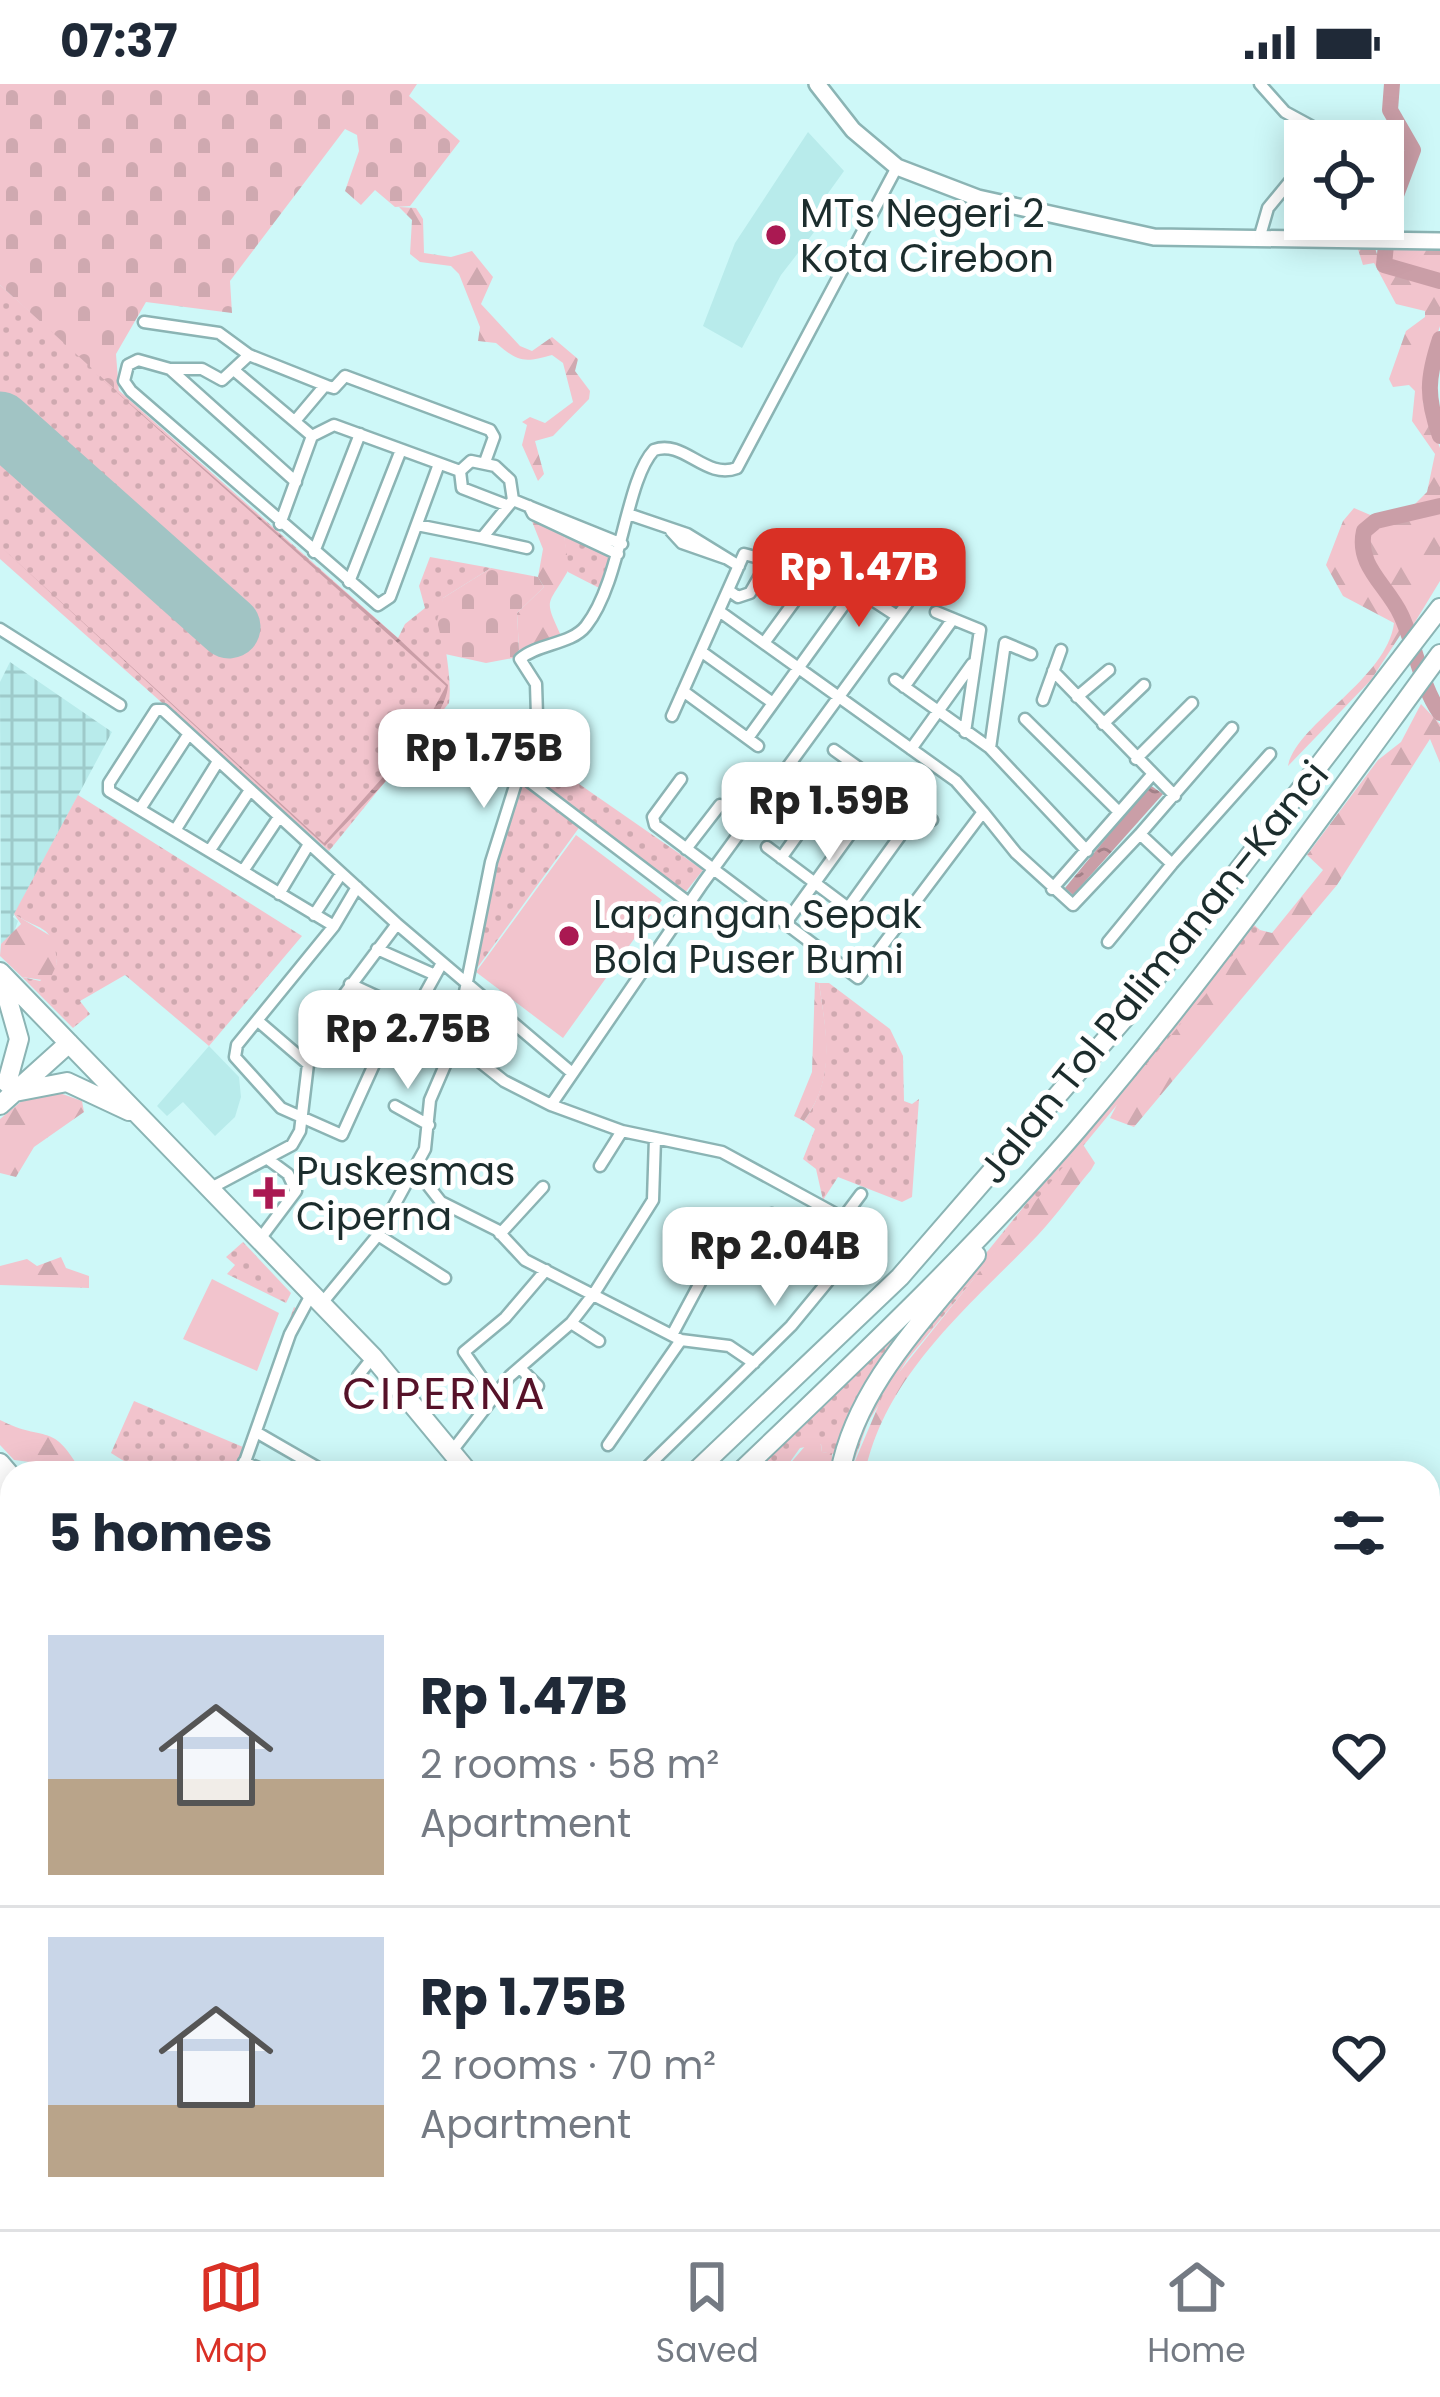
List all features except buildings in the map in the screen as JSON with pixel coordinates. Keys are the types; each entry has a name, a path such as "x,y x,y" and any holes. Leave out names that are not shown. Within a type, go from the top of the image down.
{"highway":[{"name":"Jalan Tol Palimanan–Kanci","path":"707,1461 900,1277 1158,979 1440,608"},
{"name":"Jalan Tol Palimanan–Kanci","path":"752,1461 921,1298 1077,1130 1283,868 1440,654"},
{"path":"0,972 373,1357 460,1461"},
{"path":"0,972 19,1039 6,1092"},
{"path":"6,1092 65,1038"},
{"path":"6,1092 67,1082 144,1119"},
{"path":"843,1461 851,1432 888,1366 1077,1130"}],"street":[{"path":"817,84 853,130 897,167 960,194 1142,235 1440,241"},
{"path":"1260,84 1281,109 1300,120"},
{"path":"245,1461 290,1334 317,1298 378,1235 416,1170 436,1078 455,1042 491,862 521,775 539,698 536,684 518,662 586,626 620,549 640,475 654,450 677,451 713,470 737,468 897,167"},
{"path":"1259,239 1268,208 1284,189"},
{"path":"144,322 219,333 249,355 334,388 342,376 350,378 490,430 494,436 485,462"},
{"path":"249,355 236,371 219,380 202,369 170,369 132,361 124,385 372,603 387,602 439,464"},
{"path":"170,369 296,482"},
{"path":"236,371 312,436"},
{"path":"295,421 322,389"},
{"path":"280,524 312,436 334,425 460,471"},
{"path":"314,552 360,434"},
{"path":"349,582 400,450"},
{"path":"460,471 472,461 485,462 510,480 510,502 482,538"},
{"path":"460,471 463,488 529,506 620,549"},
{"path":"631,515 720,550 739,566"},
{"path":"417,525 527,548"},
{"path":"672,716 748,552 856,588 898,616"},
{"path":"728,590 738,597 750,593 770,558"},
{"path":"764,643 815,573"},
{"path":"683,692 753,742 773,703 856,588"},
{"path":"551,1105 712,870 916,591"},
{"path":"719,611 956,781 1054,891 1073,905 1232,728"},
{"path":"936,612 1031,654"},
{"path":"952,619 899,683 990,748 1087,851"},
{"path":"0,628 120,705"},
{"path":"964,732 980,630"},
{"path":"990,748 1005,644"},
{"path":"1043,700 1060,650"},
{"path":"702,652 773,703"},
{"path":"911,749 974,661"},
{"path":"1077,697 1109,670"},
{"path":"1053,671 1174,796"},
{"path":"1103,724 1144,685"},
{"path":"946,700 967,712"},
{"path":"1136,759 1192,704"},
{"path":"334,926 107,786 160,708 467,986 571,1072"},
{"path":"1025,719 1118,812"},
{"path":"140,809 188,735"},
{"path":"834,750 932,820"},
{"path":"1108,943 1270,754"},
{"path":"781,858 850,762"},
{"path":"176,829 218,763"},
{"path":"521,775 689,903"},
{"path":"1054,891 1151,776"},
{"path":"681,779 652,820 858,978 983,812"},
{"path":"785,924 884,787"},
{"path":"210,850 250,790"},
{"path":"686,849 720,805"},
{"path":"848,908 918,811"},
{"path":"244,871 279,817"},
{"path":"1140,834 1172,864"},
{"path":"279,894 309,844"},
{"path":"767,847 863,919"},
{"path":"314,914 341,874"},
{"path":"357,886 334,926 237,1045 235,1057 281,1108 343,1135 381,1048"},
{"path":"211,1188 292,1144 301,1118 308,1064 322,1024 397,924"},
{"path":"377,949 433,974"},
{"path":"322,1024 381,1048 396,1049 442,963"},
{"path":"350,984 411,1012"},
{"path":"258,1021 308,1064"},
{"path":"455,1042 504,1081 551,1105 622,1131 719,1151 753,1165 843,1218"},
{"path":"395,1106 429,1125"},
{"path":"600,1166 622,1131"},
{"path":"452,1451 494,1395 571,1323 595,1292 652,1200 655,1138"},
{"path":"260,1239 296,1191 288,1174 269,1160"},
{"path":"416,1170 451,1210 500,1234 525,1260 676,1337 728,1346 754,1363"},
{"path":"500,1234 543,1187"},
{"path":"823,1252 861,1194"},
{"path":"653,1461 754,1363 838,1267 772,1214"},
{"path":"608,1445 676,1337 702,1279 706,1222"},
{"path":"378,1235 445,1278"},
{"path":"494,1395 464,1352 505,1318 546,1270"},
{"path":"571,1323 599,1341"},
{"path":"358,1376 373,1357"},
{"path":"520,1368 538,1386"},
{"path":"256,1432 306,1461"}],"shaded area":[{"name":"MTs Negeri 2 Kota Cirebon","path":"808,132 844,171 811,217 818,227 781,275 742,348 703,326 735,243"},
{"path":"10,662 112,732 13,917 18,921 13,935 1,944 0,682"},
{"path":"209,1046 239,1077 241,1097 235,1117 215,1136 183,1102 167,1116 157,1106"}],"green space":[{"path":"0,84 417,84 409,96 460,141 410,206 395,207 375,190 361,205 345,191 359,151 357,135 345,129 230,281 232,313 146,302 116,354 119,393 0,285"},
{"path":"399,207 416,208 423,219 424,253 451,257 472,251 493,277 481,304 520,346 532,351 552,337 578,359 575,371 590,391 589,399 553,436 535,441 544,474 538,481 522,445 527,425 522,422 530,417 545,423 573,402 563,363 552,355 522,359 496,343 478,341 480,327 459,274 451,266 420,262 410,254 412,220"},
{"path":"1356,243 1374,244 1381,268 1398,277 1433,280 1440,287 1440,326 1423,378 1423,402 1440,448 1440,500 1410,509 1427,492 1435,454 1412,421 1415,391 1409,385 1393,387 1389,379 1406,331 1425,317 1425,311 1396,304 1374,263 1363,265"},
{"path":"1440,247 1440,275 1388,262 1389,248"},
{"path":"0,285 398,638 405,624 425,608 419,586 430,557 491,568 443,598 449,703 329,851 0,559 0,452 214,642 243,612 0,395"},
{"path":"1354,508 1375,517 1360,528 1362,558 1392,606 1401,634 1371,680 1288,766 1307,734 1376,663 1394,623 1343,596 1326,565 1343,521"},
{"path":"1440,511 1440,581 1412,627 1367,557 1368,533 1378,525"},
{"path":"531,519 564,534 569,569 550,602 562,638 519,650 517,613 544,587 538,577 543,549"},
{"path":"564,534 615,555 601,589 568,572"},
{"path":"491,568 538,577 544,587 517,613 519,650 513,658 486,663 445,654 437,621 443,598"},
{"path":"1421,704 1440,724 1440,763 1430,739 1337,885 1134,1127 1110,1118 1124,1091 1260,930 1272,933 1323,870 1307,855 1378,760 1401,742"},
{"path":"556,768 703,870 684,894 545,788"},
{"path":"524,782 581,825 475,971 494,867"},
{"path":"78,795 302,936 209,1046 125,975 80,1001 90,1014 73,1028 22,977 40,981 57,964 49,935 14,914"},
{"name":"Lapangan Sepak Bola Puser Bumi","path":"576,835 662,900 563,1038 476,972"},
{"path":"14,914 54,938 57,964 49,981 22,977 0,956 1,944 21,924"},
{"path":"1253,924 1260,930 1256,936 907,1360 868,1422 854,1461 850,1461 865,1416 901,1358"},
{"path":"815,982 819,983 824,1019 825,1071 804,1121 794,1116 812,1072"},
{"path":"819,983 829,983 890,1029 903,1056 904,1101 912,1104 919,1099 912,1197 902,1202 838,1177 823,1200 816,1169 803,1159 815,1129 804,1121 825,1071"},
{"path":"54,1091 82,1101 84,1112 34,1147 16,1177 0,1173 0,1119 29,1095"},
{"path":"1082,1143 1095,1163 1091,1170 1045,1227 934,1343 891,1403 869,1461 855,1461 885,1390"},
{"path":"243,1242 291,1293 286,1303 227,1274 235,1265 226,1257"},
{"path":"61,1257 66,1268 89,1276 89,1288 0,1285 0,1266 27,1259 37,1266"},
{"path":"212,1279 279,1313 257,1371 183,1339"},
{"path":"930,1296 841,1461 822,1452 821,1444 800,1448 791,1461 765,1461"},
{"path":"294,1307 240,1461 124,1461 111,1453 134,1401 243,1447"},
{"path":"0,1420 55,1439 75,1461 14,1460 0,1445"},
{"path":"812,1438 820,1440 822,1452 832,1453 833,1461 792,1461"}],"water":[{"path":"95,373 448,685 444,702 416,745 325,846 0,546 324,843 418,738 446,686"},
{"path":"1150,785 1163,794 1073,895 1065,888"}],"waterway":[{"path":"1392,84 1390,110 1413,150 1389,214 1384,265 1440,281"},
{"path":"1440,339 1430,388 1440,436"},
{"path":"1440,506 1376,521 1364,531 1363,543 1368,565 1401,615 1440,713"}],"runway":[{"path":"0,423 229,627"}],"place":[{"name":"MTs Negeri 2 Kota Cirebon","path":"776,235"},
{"name":"Lapangan Sepak Bola Puser Bumi","path":"569,936"},
{"name":"Puskesmas Ciperna","path":"269,1193"}],"district":[{"name":"CIPERNA","path":"445,1393"}]}
